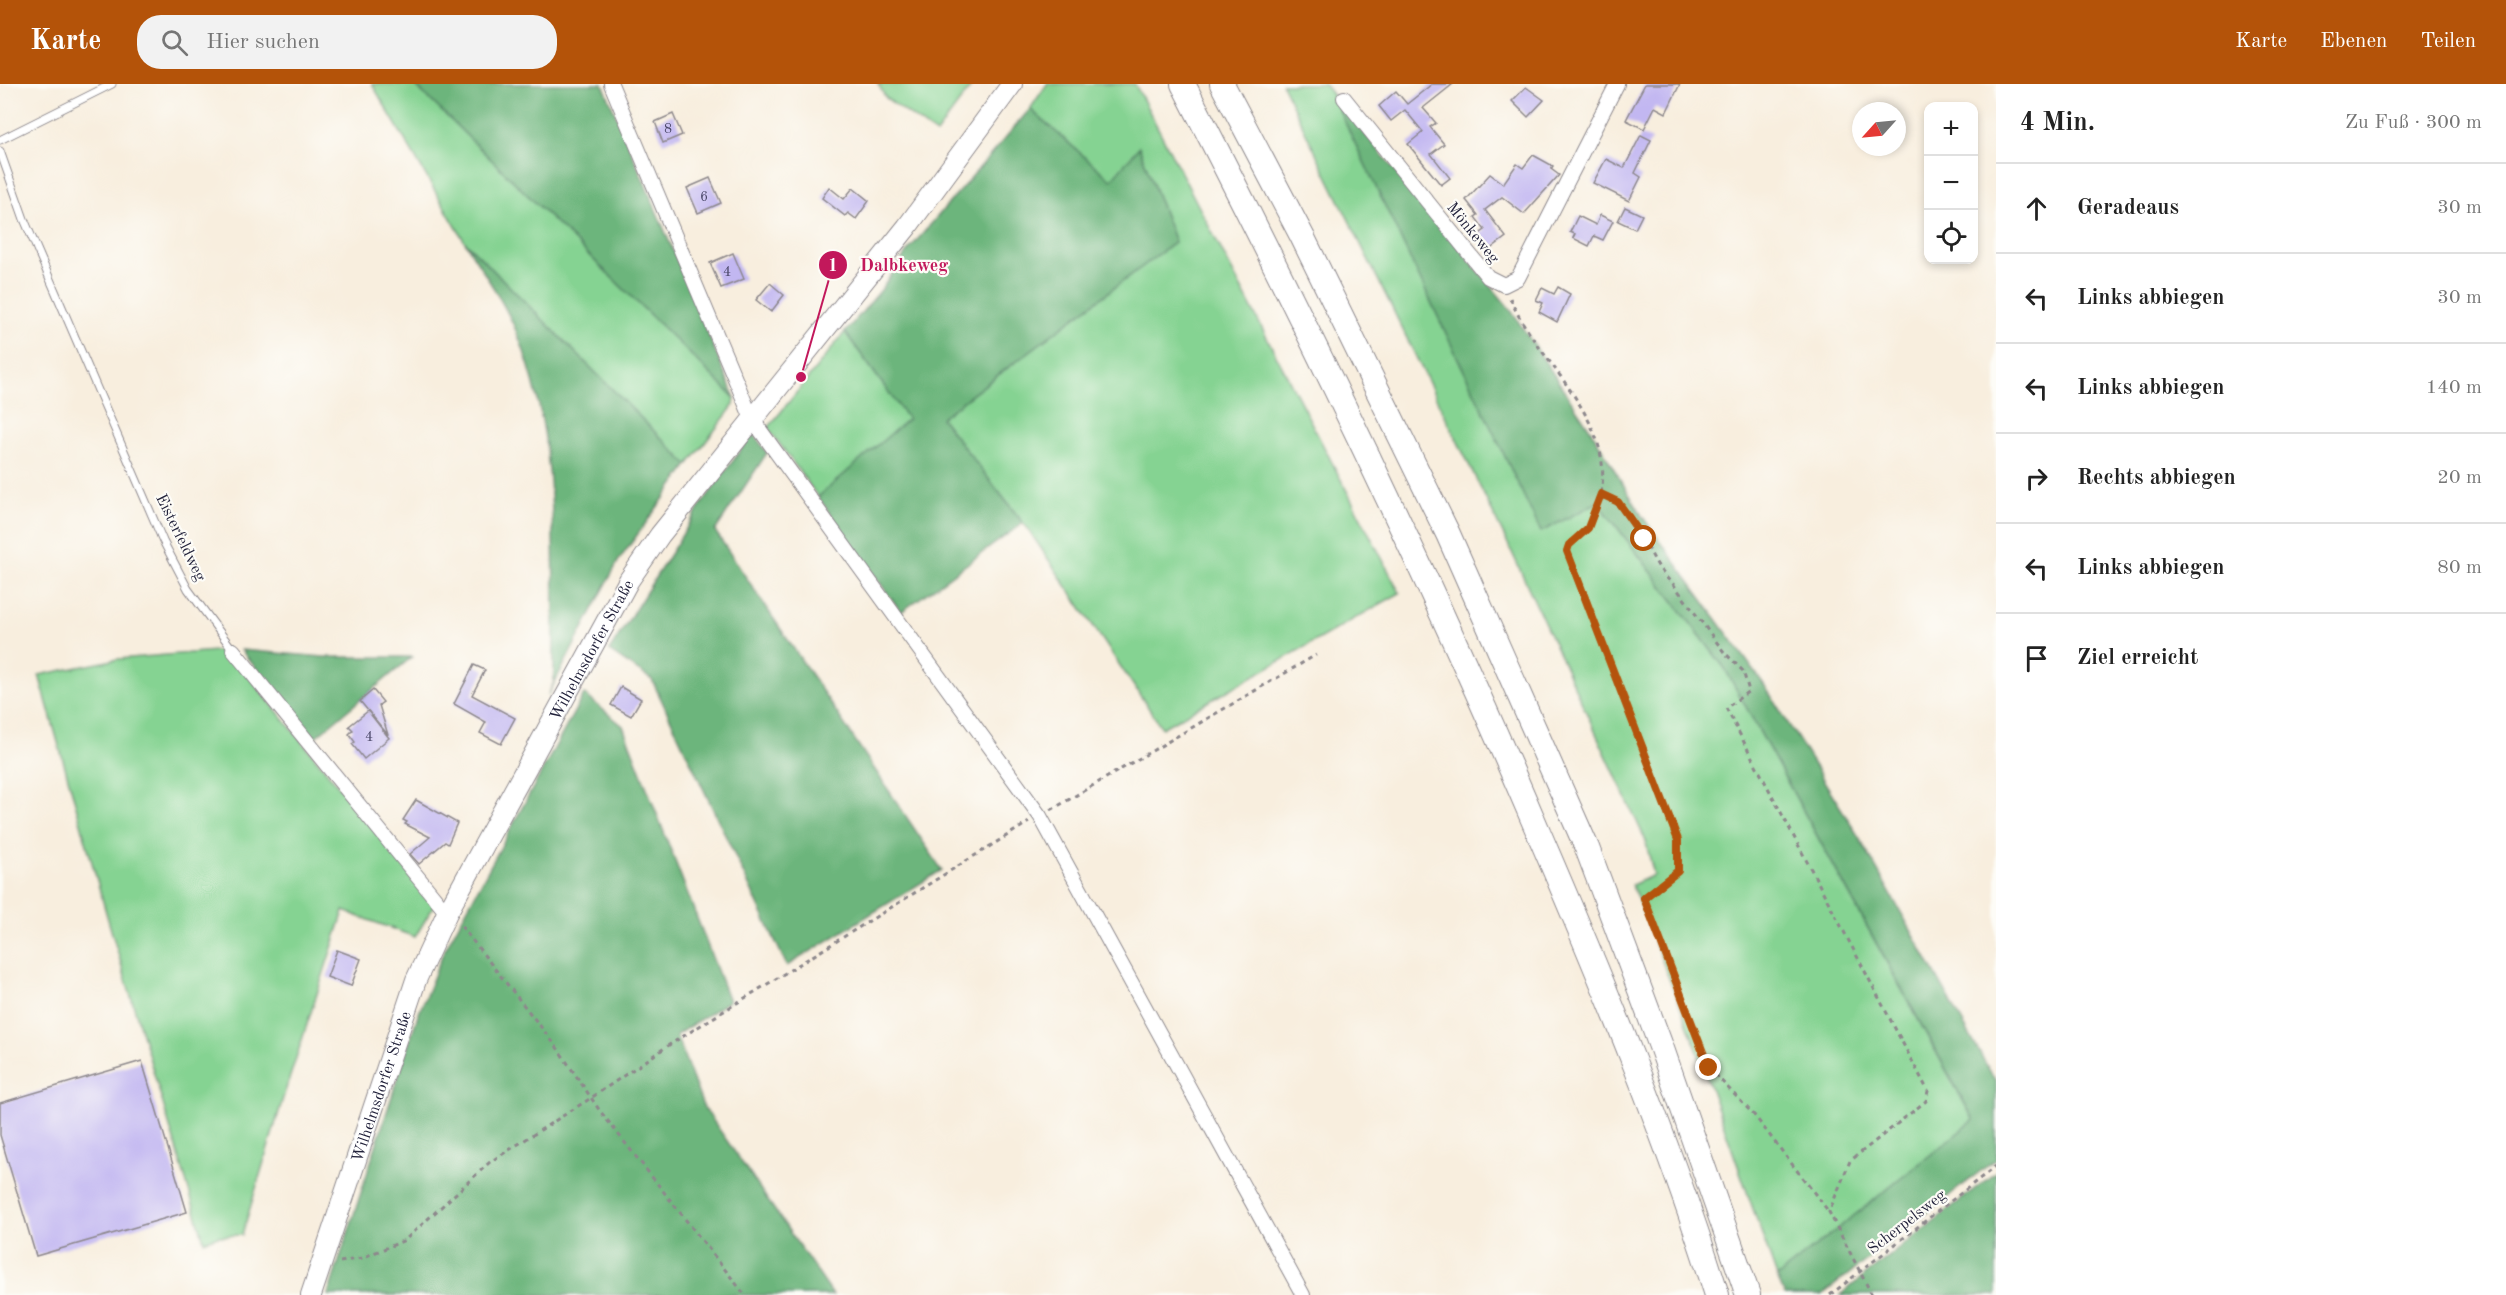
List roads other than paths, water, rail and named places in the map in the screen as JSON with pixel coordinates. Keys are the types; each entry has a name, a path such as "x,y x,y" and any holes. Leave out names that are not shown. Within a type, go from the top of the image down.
{"highway":[{"path":"1183,84 1281,274 1415,553 1489,716 1629,1048 1717,1295"},
{"path":"1222,84 1302,236 1448,534 1587,848 1662,1049 1748,1295"}],"street":[{"path":"611,84 752,419 1040,816 1303,1295"},
{"name":"Wilhelmsdorfer Straße","path":"311,1295 416,980 447,913 629,580 660,535 907,227 1012,84"},
{"name":"Mönkeweg","path":"1344,98 1488,277 1504,285 1518,278 1617,84"},
{"name":"Eisterfeldweg","path":"233,650 447,913"}],"lane":[{"path":"0,140 112,84"},
{"name":"Eisterfeldweg","path":"0,151 24,219 163,541 188,589 233,650"}],"place":[{"name":"Dalbkeweg","path":"801,377"}]}
